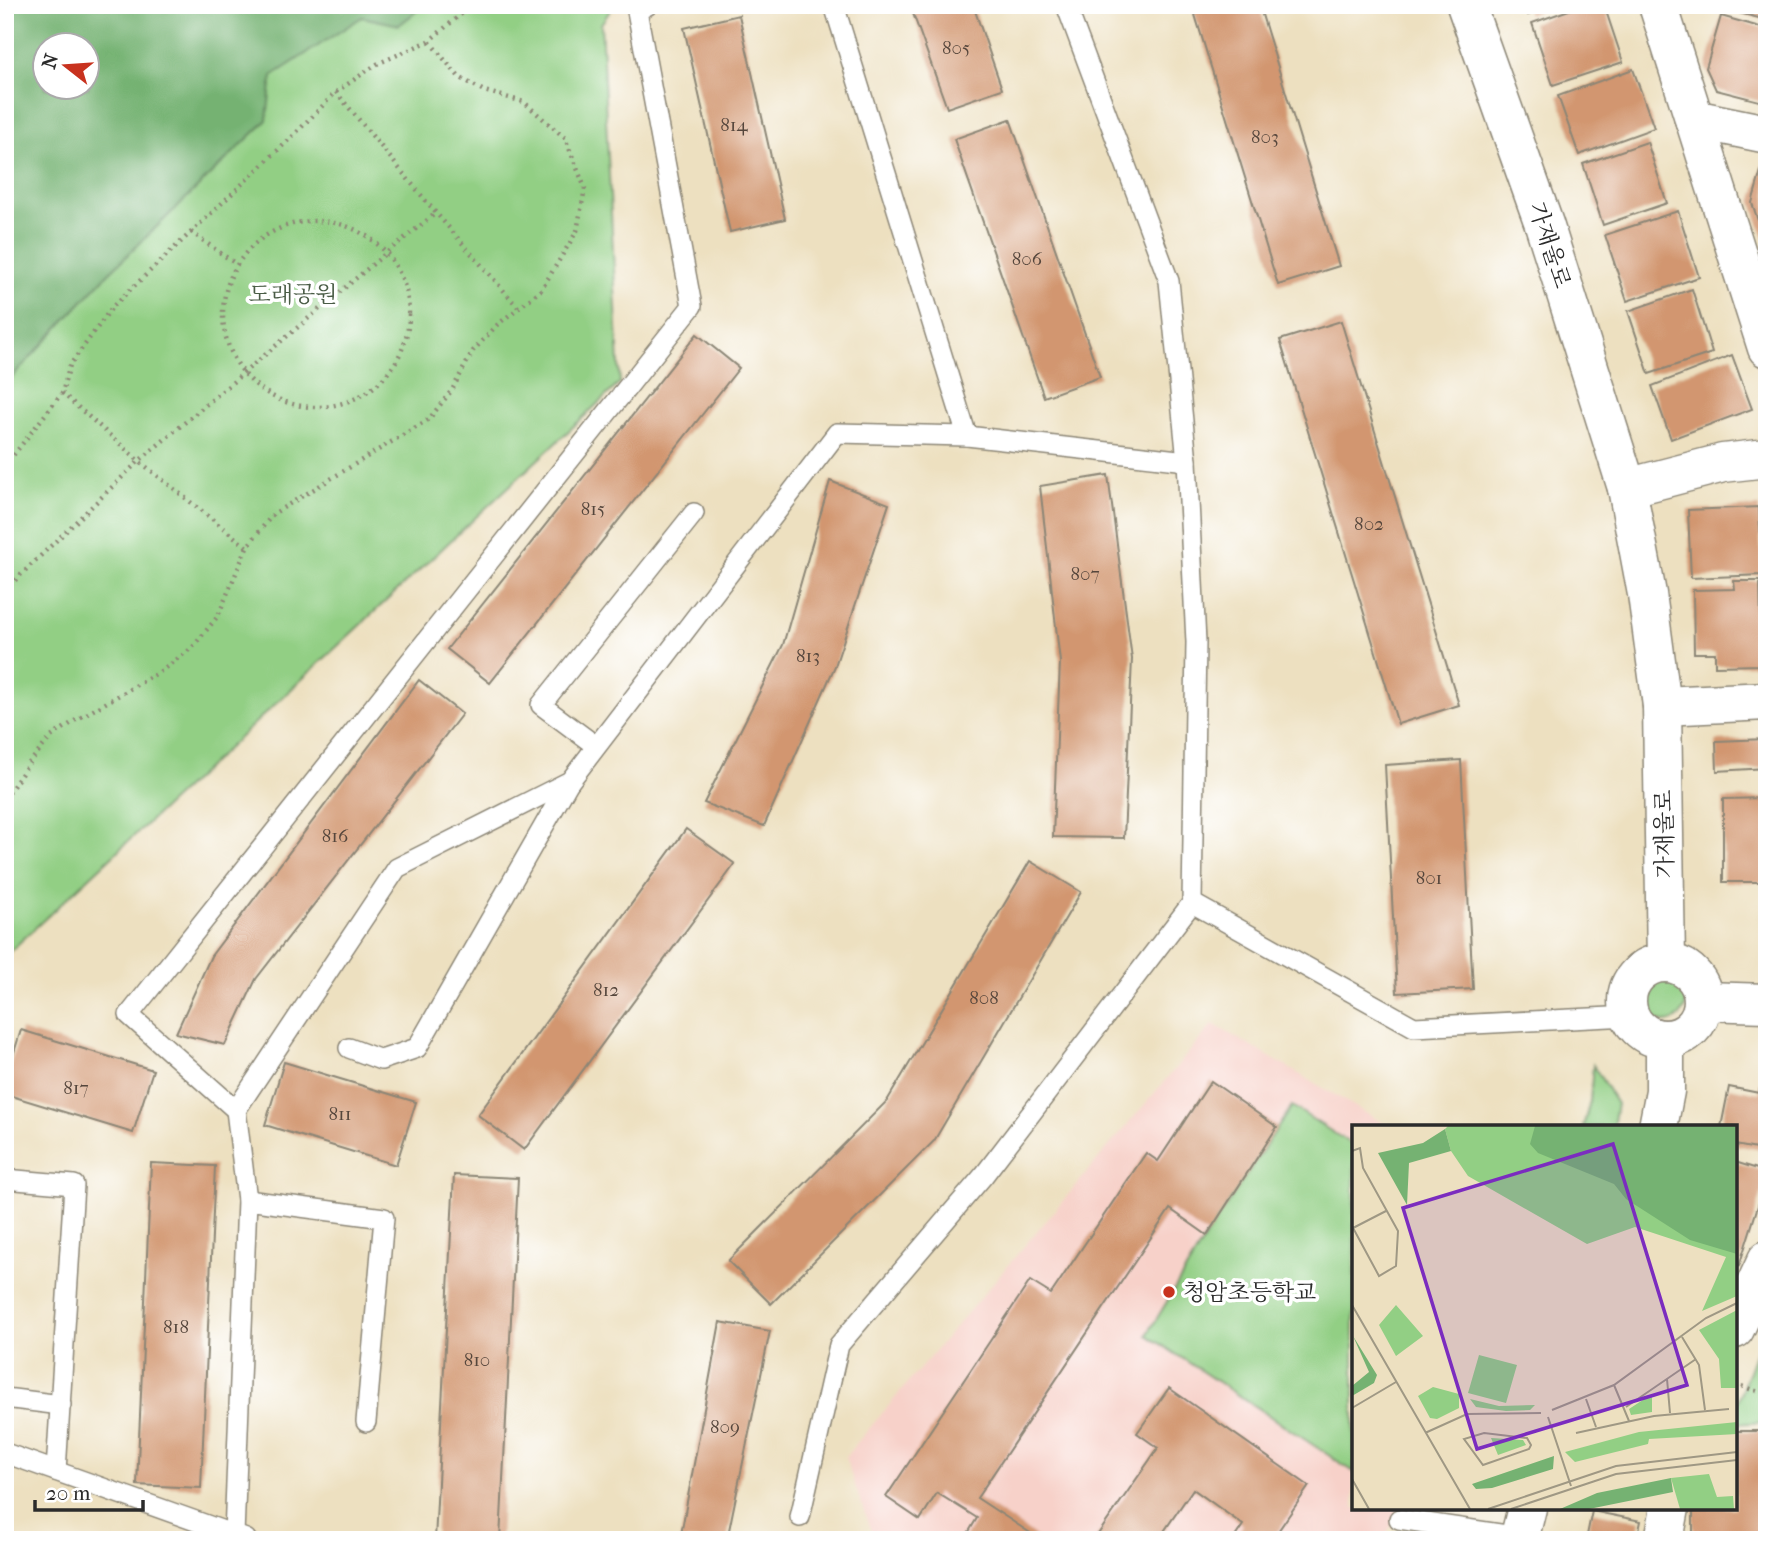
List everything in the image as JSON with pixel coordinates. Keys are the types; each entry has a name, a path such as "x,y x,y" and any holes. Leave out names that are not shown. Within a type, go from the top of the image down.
{"street":[{"name":"가재울로","path":"1466,5 1544,224 1627,488 1647,594 1662,705 1666,963"},
{"path":"1658,5 1767,348"},
{"path":"1694,119 1767,134"},
{"path":"1627,488 1723,463 1767,458"},
{"path":"1662,705 1767,701"},
{"path":"1666,963 1680,966 1692,974 1701,986 1704,1001 1701,1016 1693,1028 1680,1037 1665,1039 1651,1037 1639,1028 1630,1016 1628,1001 1630,986 1638,974 1651,966 1666,963"},
{"path":"1704,1001 1767,1003"},
{"path":"1658,1125 1665,1091 1665,1039"},
{"path":"1737,1325 1767,1261"},
{"path":"1664,1540 1670,1510"}],"lane":[{"path":"236,1110 128,1014 692,306 637,11 648,5"},
{"path":"834,5 967,436"},
{"path":"800,1517 839,1345 984,1175 1192,903 1196,642 1187,461 1169,281 1066,5"},
{"path":"349,1048 381,1060 417,1048 570,781 837,433 967,436 1187,461"},
{"path":"596,746 541,705 694,513"},
{"path":"5,1453 240,1538 247,1200 236,1110 397,868 570,781"},
{"path":"1192,903 1414,1027 1630,1016"},
{"path":"5,1179 74,1185 56,1471"},
{"path":"247,1200 384,1219 366,1422"},
{"path":"5,1398 61,1405"},
{"path":"1399,1519 1522,1528"}],"path":[{"path":"5,466 62,394 70,365 113,306 336,92 376,64 429,41 472,5"},
{"path":"5,798 51,737 161,671 192,648 218,616 247,547 273,514 429,419 452,390 473,351 497,325 541,290 578,231 585,188 565,138 524,102 484,91 459,77 429,41"},
{"path":"336,92 518,307"},
{"path":"5,590 139,460 436,213"},
{"path":"317,220 346,225 373,239 393,262 406,288 409,318 403,348 388,374 365,394 338,405 308,408 277,400 251,382 232,356 223,326 224,294 236,264 258,240 286,225 317,220"},
{"path":"191,232 236,264"},
{"path":"62,394 247,547"},
{"path":"1737,1385 1759,1392 1767,1391"}],"shaded area":[{"name":"청암초등학교","path":"1213,1024 1387,1125 1352,1125 1352,1510 1405,1510 1380,1540 874,1540 845,1457"}],"green space":[{"name":"도래공원","path":"5,5 614,5 601,24 620,383 5,956"},
{"path":"5,5 425,5 399,25 362,17 272,76 267,120 107,275 5,385"},
{"path":"1665,980 1680,986 1686,1001 1680,1016 1665,1022 1650,1016 1644,1001 1650,986"},
{"path":"1593,1065 1617,1104 1613,1125 1584,1125 1590,1101"},
{"path":"1292,1106 1352,1145 1352,1471 1147,1335 1207,1235"},
{"path":"1767,1322 1767,1422 1737,1424 1737,1404"}],"building":[{"path":"910,5 973,5 1002,89 947,108"},
{"path":"1192,5 1259,5 1339,266 1278,285"},
{"path":"1525,5 1557,5 1557,6 1528,15"},
{"path":"1583,5 1604,5 1623,62 1553,85 1532,23"},
{"path":"1729,5 1767,5 1767,20 1727,10"},
{"path":"739,15 785,219 730,232 684,28"},
{"path":"1721,16 1767,29 1767,103 1716,90 1706,68"},
{"path":"1633,69 1654,128 1579,155 1558,96"},
{"path":"1010,119 1100,377 1044,397 954,139"},
{"path":"1647,142 1667,203 1603,225 1583,164"},
{"path":"1767,153 1766,244 1752,203"},
{"path":"1678,211 1699,277 1627,301 1605,235"},
{"path":"1692,289 1712,353 1649,374 1628,311"},
{"path":"1341,321 1459,705 1398,724 1280,340"},
{"path":"697,334 739,368 490,683 447,649"},
{"path":"1732,355 1752,409 1671,439 1652,386"},
{"path":"1108,475 1132,659 1124,838 1053,837 1060,662 1040,486"},
{"path":"830,481 889,504 835,666 764,826 704,803 783,645"},
{"path":"1759,507 1762,575 1691,578 1688,510"},
{"path":"1734,581 1760,581 1762,665 1715,666 1715,653 1694,653 1693,590 1735,589"},
{"path":"419,680 462,714 256,979 225,1045 176,1033 211,956"},
{"path":"1767,739 1767,768 1717,771 1716,741"},
{"path":"1461,760 1473,989 1397,993 1385,765"},
{"path":"1767,798 1767,882 1723,882 1723,799"},
{"path":"686,829 735,864 524,1150 478,1115"},
{"path":"1030,861 1081,892 934,1141 771,1304 728,1261 887,1101"},
{"path":"21,1030 153,1070 133,1133 5,1094 5,1081"},
{"path":"284,1062 416,1102 396,1165 265,1125"},
{"path":"1764,1067 1767,1068 1767,1151 1737,1145 1737,1125 1721,1125 1729,1087 1759,1093"},
{"path":"1211,1081 1277,1127 1207,1235 1170,1209 977,1498 1041,1540 964,1540 977,1518 937,1493 920,1520 886,1497 1030,1281 1051,1294 1146,1153 1158,1161"},
{"path":"151,1163 215,1166 201,1488 137,1485"},
{"path":"1737,1163 1767,1172 1739,1266 1737,1265"},
{"path":"454,1175 518,1178 500,1540 435,1540"},
{"path":"720,1322 770,1331 727,1540 680,1540"},
{"path":"1169,1388 1309,1486 1272,1540 1233,1540 1243,1525 1193,1489 1158,1540 1094,1540 1158,1448 1137,1433"},
{"path":"1737,1431 1767,1431 1767,1540 1693,1540 1693,1510 1737,1510"},
{"path":"1592,1511 1641,1521 1637,1540 1586,1540"}],"place":[{"name":"청암초등학교","path":"1169,1292"}]}
